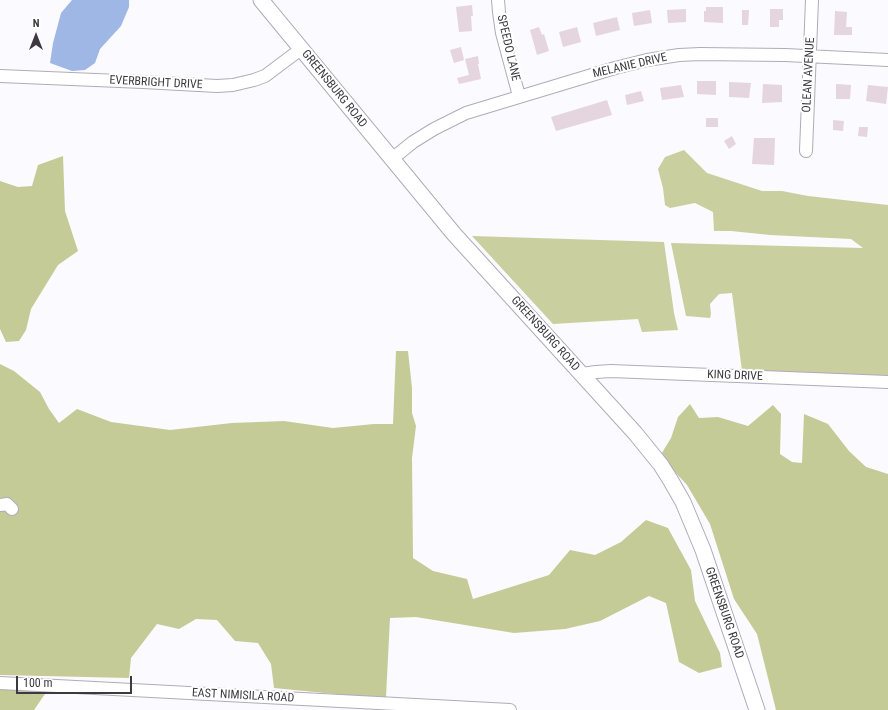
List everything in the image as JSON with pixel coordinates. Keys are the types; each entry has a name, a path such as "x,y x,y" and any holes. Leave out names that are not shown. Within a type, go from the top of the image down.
{"main road":[{"name":"GREENSBURG ROAD","path":"261,0 454,234 635,433 649,449 668,476 683,502 703,550 757,710"}],"street":[{"name":"SPEEDO LANE","path":"498,0 502,33 519,96"},
{"name":"OLEAN AVENUE","path":"806,150 812,0"},
{"name":"EVERBRIGHT DRIVE","path":"0,76 217,86 233,85 265,76 301,49"},
{"name":"MELANIE DRIVE","path":"392,159 412,142 450,120 466,113 519,96 647,60 679,55 700,54 888,60"},
{"name":"KING DRIVE","path":"582,374 611,372 888,382"},
{"path":"0,505 7,504 12,509"},
{"name":"EAST NIMISILA ROAD","path":"0,683 510,710"}],"green space":[{"path":"684,150 707,173 762,191 782,191 808,196 888,205 888,377 742,371 732,293 719,294 710,304 710,318 686,316 671,243 863,248 851,239 714,231 713,212 695,203 670,208 665,205 663,188 658,169 665,157"},
{"path":"63,156 65,211 78,251 58,265 31,309 26,330 19,341 6,342 0,329 0,181 18,187 32,186 38,165"},
{"path":"472,236 664,242 674,313 678,330 642,332 638,319 553,324"},
{"path":"396,351 408,351 412,388 412,413 416,426 412,458 413,558 433,571 467,579 473,599 549,575 570,550 595,555 621,542 646,520 668,528 691,570 695,601 720,653 722,667 699,673 679,662 666,603 649,596 600,621 565,629 514,633 416,617 390,618 386,697 345,695 274,688 271,664 258,643 235,641 217,620 196,619 179,629 157,624 131,658 129,678 0,675 0,364 14,371 40,392 49,409 59,423 77,409 111,422 170,430 232,423 284,421 333,428 374,424 393,424"},
{"path":"690,404 699,418 718,417 748,426 773,405 781,414 780,454 792,462 802,463 804,414 828,424 849,451 866,467 888,474 888,710 776,710 757,634 734,599 710,524 687,485 660,456 671,438 678,417"},
{"path":"0,688 47,691 34,710 0,710"}],"water":[{"path":"72,0 129,0 129,7 121,26 100,49 95,63 85,70 72,71 50,63 53,43 61,13"}],"building":[{"path":"472,5 472,31 459,32 456,7"},
{"path":"706,7 723,7 723,23 704,22 704,11 706,11"},
{"path":"686,9 686,22 668,23 667,10"},
{"path":"770,9 783,9 783,20 779,20 779,27 770,27"},
{"path":"650,10 652,23 634,26 632,13"},
{"path":"742,10 749,10 748,25 742,25"},
{"path":"835,11 847,12 846,27 852,27 852,35 834,35"},
{"path":"617,17 620,30 596,36 593,23"},
{"path":"539,27 542,35 544,34 549,51 537,55 530,30"},
{"path":"577,27 581,42 563,47 559,32"},
{"path":"461,47 464,60 454,63 450,50"},
{"path":"478,56 481,79 459,84 457,78 469,75 465,59"},
{"path":"697,81 716,81 716,95 697,94"},
{"path":"729,82 751,83 749,98 729,97"},
{"path":"763,84 782,85 782,102 762,103"},
{"path":"836,84 851,85 850,99 836,99"},
{"path":"681,85 684,97 662,100 660,88"},
{"path":"868,85 888,87 886,104 866,101"},
{"path":"641,91 644,101 627,105 625,95"},
{"path":"607,100 612,115 556,131 551,117"},
{"path":"706,118 718,118 718,127 706,127"},
{"path":"833,120 844,121 843,131 833,130"},
{"path":"859,127 868,127 867,137 858,136"},
{"path":"732,136 736,144 729,149 724,141"},
{"path":"754,138 775,138 774,165 752,164"}]}
